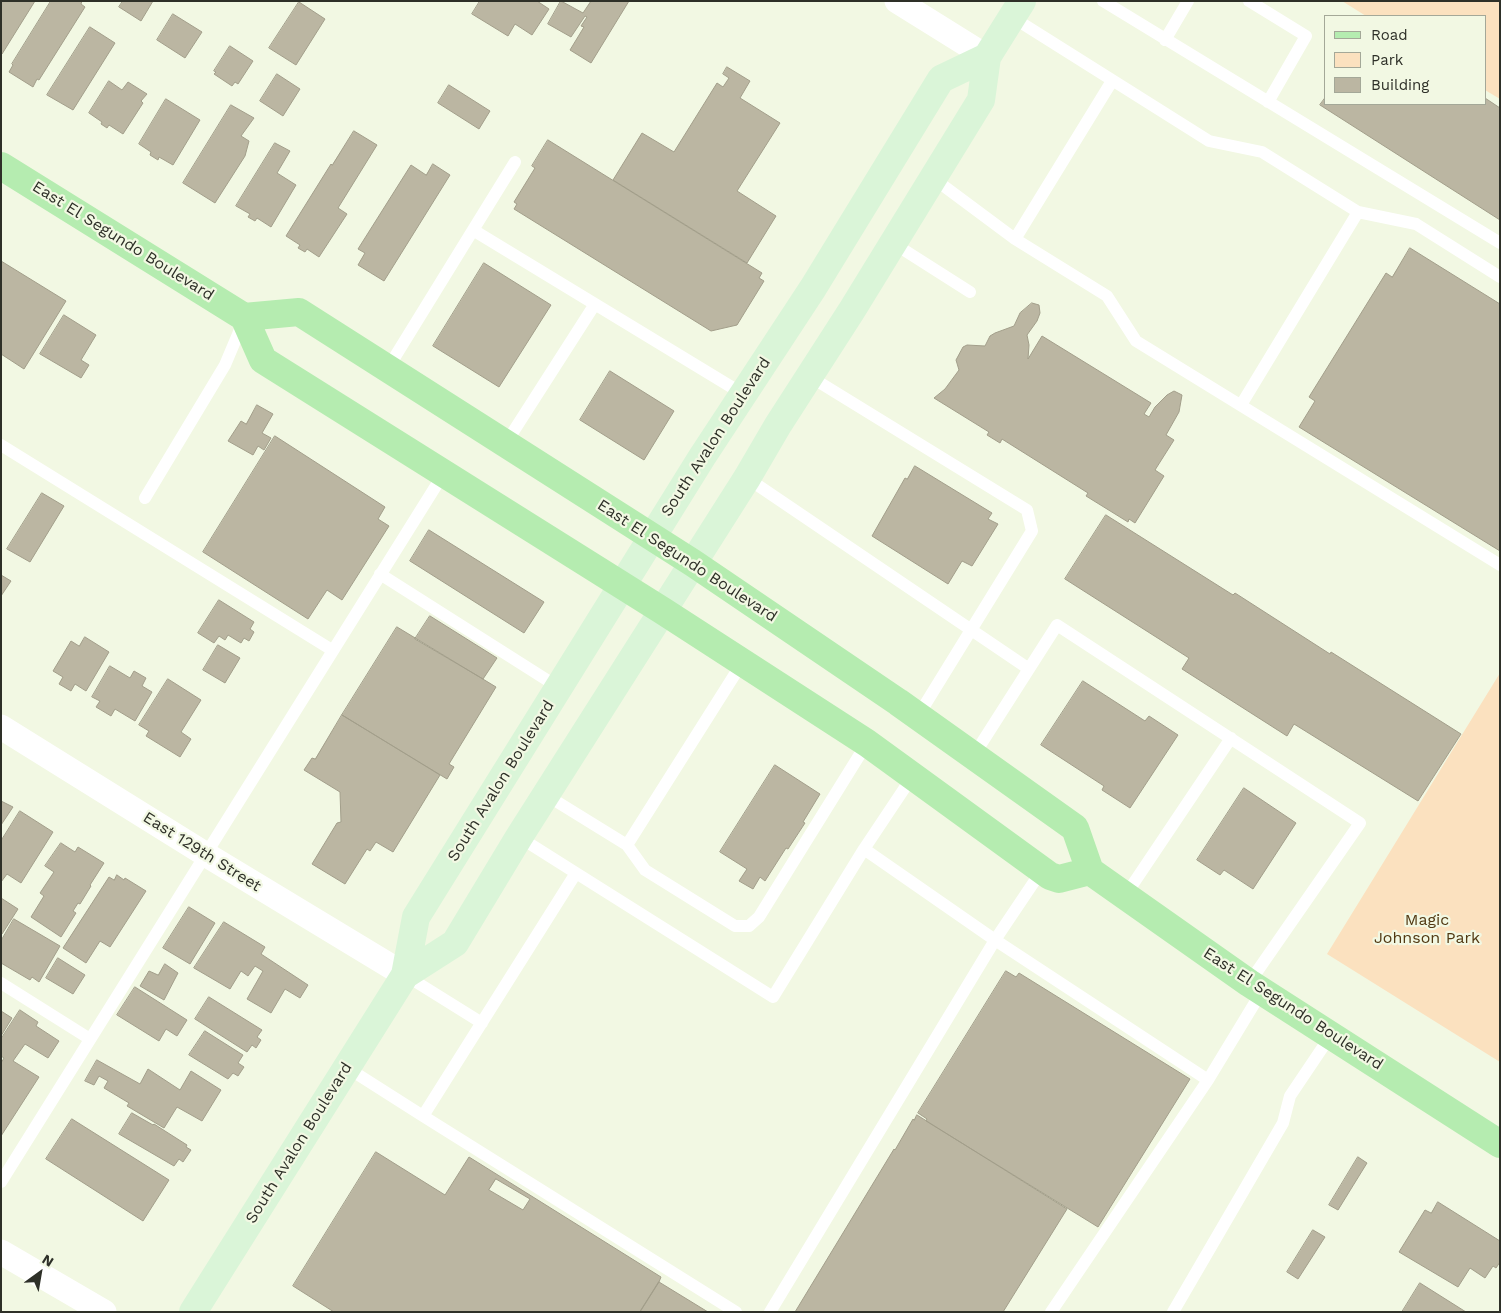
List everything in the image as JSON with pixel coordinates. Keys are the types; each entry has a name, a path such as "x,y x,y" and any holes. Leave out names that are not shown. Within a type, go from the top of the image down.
{"main road":[{"name":"South Avalon Boulevard","path":"405,974 454,943 747,478 981,100 987,57 1017,9"},
{"name":"South Avalon Boulevard","path":"193,1312 405,974 416,917 621,585 743,394 814,288 942,79 987,57"},
{"name":"East El Segundo Boulevard","path":"1,166 244,317 299,312 693,563 974,754 1075,828 1090,871 1256,987 1500,1144"},
{"path":"244,317 263,360 663,611 867,743 1052,878 1090,871"}],"street":[{"path":"897,1 987,57"},
{"name":"East 129th Street","path":"1,727 205,854 405,974"},
{"path":"1,1252 104,1312"}],"lane":[{"path":"1103,1 1500,243"},
{"path":"1165,40 1188,1"},
{"path":"1249,1 1306,36 1268,102"},
{"path":"1017,9 1112,81 1209,141 1262,152 1358,212 1416,224 1500,277"},
{"path":"1015,239 1112,81"},
{"path":"388,368 515,162"},
{"path":"933,178 1015,239 1107,296 1136,341 1500,565"},
{"path":"1241,405 1358,212"},
{"path":"473,230 743,394"},
{"path":"893,243 970,292"},
{"path":"506,443 595,304"},
{"path":"145,498 225,365 244,317"},
{"path":"810,376 1027,510 1032,531 918,716"},
{"path":"1,445 332,650"},
{"path":"1,1182 444,473"},
{"path":"747,478 1029,669"},
{"path":"380,574 558,687"},
{"path":"974,754 1057,625 1360,823 1256,987 1208,1080 1051,1312"},
{"path":"627,845 742,663"},
{"path":"1125,896 1231,738"},
{"path":"546,795 627,845 645,870 735,926 749,926 759,917 867,743"},
{"path":"519,838 773,997 864,849 912,777"},
{"path":"864,849 995,940 1208,1080"},
{"path":"770,1312 995,940 1042,870"},
{"path":"423,1116 576,873"},
{"path":"405,974 482,1023"},
{"path":"1,984 90,1039"},
{"path":"1173,1312 1283,1123 1290,1096 1331,1035"},
{"path":"346,1067 736,1312"}],"green space":[{"path":"1342,1 1500,1 1500,99 1486,91 1486,15 1364,15"},
{"name":"Magic Johnson Park","path":"1500,673 1500,1062 1327,954"}],"building":[{"path":"1,1 35,1 2,54 1,54"},
{"path":"51,1 82,1 81,4 85,7 33,87 9,72"},
{"path":"123,1 153,1 141,21 119,7"},
{"path":"480,1 537,1 549,9 532,35 515,24 508,36 472,14"},
{"path":"561,1 583,13 591,1 629,1 591,63 570,50 584,27 581,26 587,17 585,16 571,37 548,24"},
{"path":"299,2 325,19 296,65 269,48"},
{"path":"173,14 202,32 185,58 157,40"},
{"path":"90,27 115,43 73,110 47,95"},
{"path":"230,46 253,61 238,84 235,82 232,86 214,74"},
{"path":"727,67 750,81 740,98 780,123 737,191 776,216 747,263 613,180 642,133 674,152 717,83 723,87 729,78 723,74"},
{"path":"277,74 300,89 283,116 260,101"},
{"path":"109,81 122,90 128,82 147,94 141,101 143,103 123,134 109,125 107,128 89,113"},
{"path":"449,85 490,111 479,129 438,103"},
{"path":"166,99 200,120 173,165 159,157 158,160 150,155 151,152 139,144"},
{"path":"1324,99 1324,105 1486,105 1486,99 1500,108 1500,220 1320,105"},
{"path":"231,105 254,118 241,136 249,141 245,156 215,203 183,183"},
{"path":"354,131 377,145 338,208 347,214 319,257 307,249 305,252 298,248 300,245 286,236"},
{"path":"548,140 762,273 759,278 764,281 737,325 711,331 514,209 517,204 514,202 535,168 532,166"},
{"path":"275,143 290,151 277,173 296,185 271,227 257,218 255,221 248,217 250,214 236,206"},
{"path":"433,164 450,175 384,281 358,265 365,253 358,249 411,165 426,175"},
{"path":"1410,248 1500,304 1500,551 1299,427 1315,401 1309,397 1386,273 1392,277"},
{"path":"1,261 66,301 24,369 1,354"},
{"path":"484,263 551,305 499,387 433,346"},
{"path":"1032,303 1039,305 1040,313 1027,335 1029,345 1028,359 1042,336 1151,403 1144,414 1149,417 1155,407 1167,395 1174,391 1182,395 1179,412 1166,435 1174,440 1155,470 1164,476 1135,523 1129,519 1128,522 1086,496 1088,493 1002,439 1000,443 987,435 989,432 934,398 945,389 959,370 956,360 963,347 967,345 985,346 990,336 1014,326 1020,313"},
{"path":"64,315 96,335 81,360 89,365 81,378 40,354"},
{"path":"610,371 674,411 644,460 580,420"},
{"path":"257,405 273,414 262,433 271,438 264,450 258,446 253,455 228,441 241,421 246,424"},
{"path":"275,436 385,507 378,519 389,526 342,600 327,590 308,619 203,552"},
{"path":"915,466 992,513 988,519 998,524 972,566 962,561 948,584 872,536 905,478 907,479"},
{"path":"42,493 64,506 30,562 7,549"},
{"path":"1106,515 1233,595 1235,593 1330,654 1331,652 1461,734 1418,801 1294,724 1287,736 1182,669 1189,658 1065,579"},
{"path":"429,530 544,602 524,633 410,561"},
{"path":"1,575 11,581 1,596"},
{"path":"219,600 254,622 250,629 254,632 249,641 244,638 241,643 228,635 225,640 219,636 214,643 198,633"},
{"path":"430,616 497,658 483,679 415,639"},
{"path":"397,627 496,687 449,764 454,767 447,779 342,715"},
{"path":"85,637 109,652 86,691 75,684 71,691 59,684 63,677 53,671 71,641 79,646"},
{"path":"218,645 240,658 225,683 203,670"},
{"path":"110,666 130,678 134,671 146,678 142,686 152,692 135,721 115,709 111,716 96,707 100,701 92,697"},
{"path":"168,679 201,700 181,732 191,739 180,757 146,736 149,731 139,725"},
{"path":"1083,681 1145,721 1149,716 1178,735 1130,808 1102,790 1104,786 1041,745"},
{"path":"342,715 440,775 393,852 376,842 370,851 367,849 345,884 312,864 337,823 341,822 340,792 304,770 312,758 315,759"},
{"path":"775,765 820,794 803,822 805,823 788,849 786,848 765,881 760,877 753,889 739,881 747,869 720,852"},
{"path":"1244,788 1296,823 1253,889 1224,870 1220,875 1197,860"},
{"path":"1,801 13,807 1,825"},
{"path":"20,811 53,832 21,883 7,874 1,882 1,841"},
{"path":"61,843 75,852 78,847 104,863 80,904 78,903 73,911 76,913 61,937 31,917 44,896 40,893 54,872 45,866"},
{"path":"117,875 146,891 110,947 100,941 86,963 63,948 109,877 114,880"},
{"path":"1,898 18,909 2,934 1,933"},
{"path":"189,907 215,923 190,964 163,948"},
{"path":"14,919 60,946 39,982 32,977 30,980 1,963 1,941"},
{"path":"224,922 265,947 261,954 308,985 300,998 285,989 271,1013 247,999 263,971 255,966 248,976 241,971 230,989 194,968"},
{"path":"58,958 85,975 73,994 46,978"},
{"path":"165,964 178,973 164,1000 140,986 149,971 158,975"},
{"path":"1006,971 1016,977 1019,973 1190,1079 1098,1227 926,1121 927,1119 918,1113"},
{"path":"135,987 187,1020 177,1036 166,1029 159,1041 117,1015"},
{"path":"209,997 262,1030 257,1037 261,1040 256,1048 252,1045 247,1052 195,1019"},
{"path":"20,1010 38,1022 36,1026 59,1041 48,1058 25,1044 13,1061 39,1077 1,1136 1,1063 4,1058 1,1056 1,1039"},
{"path":"1,1011 12,1018 1,1036"},
{"path":"205,1031 243,1055 238,1063 244,1067 238,1076 233,1073 228,1079 189,1055"},
{"path":"97,1060 140,1084 148,1069 180,1090 191,1071 221,1090 202,1121 177,1107 164,1128 127,1106 129,1103 104,1088 108,1081 99,1076 94,1085 85,1081"},
{"path":"132,1113 154,1124 187,1145 186,1147 191,1150 183,1162 179,1159 174,1166 119,1134"},
{"path":"917,1115 1067,1209 1003,1312 795,1312 894,1149"},
{"path":"72,1119 169,1180 143,1221 46,1159"},
{"path":"376,1152 445,1195 469,1157 661,1277 640,1312 334,1312 293,1286","holes":["496,1179 530,1199 523,1210 489,1190"]},
{"path":"1358,1157 1367,1163 1338,1210 1329,1205"},
{"path":"1438,1202 1500,1241 1500,1262 1496,1268 1493,1266 1485,1278 1470,1268 1458,1287 1399,1252 1425,1210 1431,1213"},
{"path":"1313,1230 1325,1237 1298,1279 1287,1272"},
{"path":"659,1282 708,1312 640,1312"},
{"path":"1420,1283 1466,1312 1402,1312"}]}
